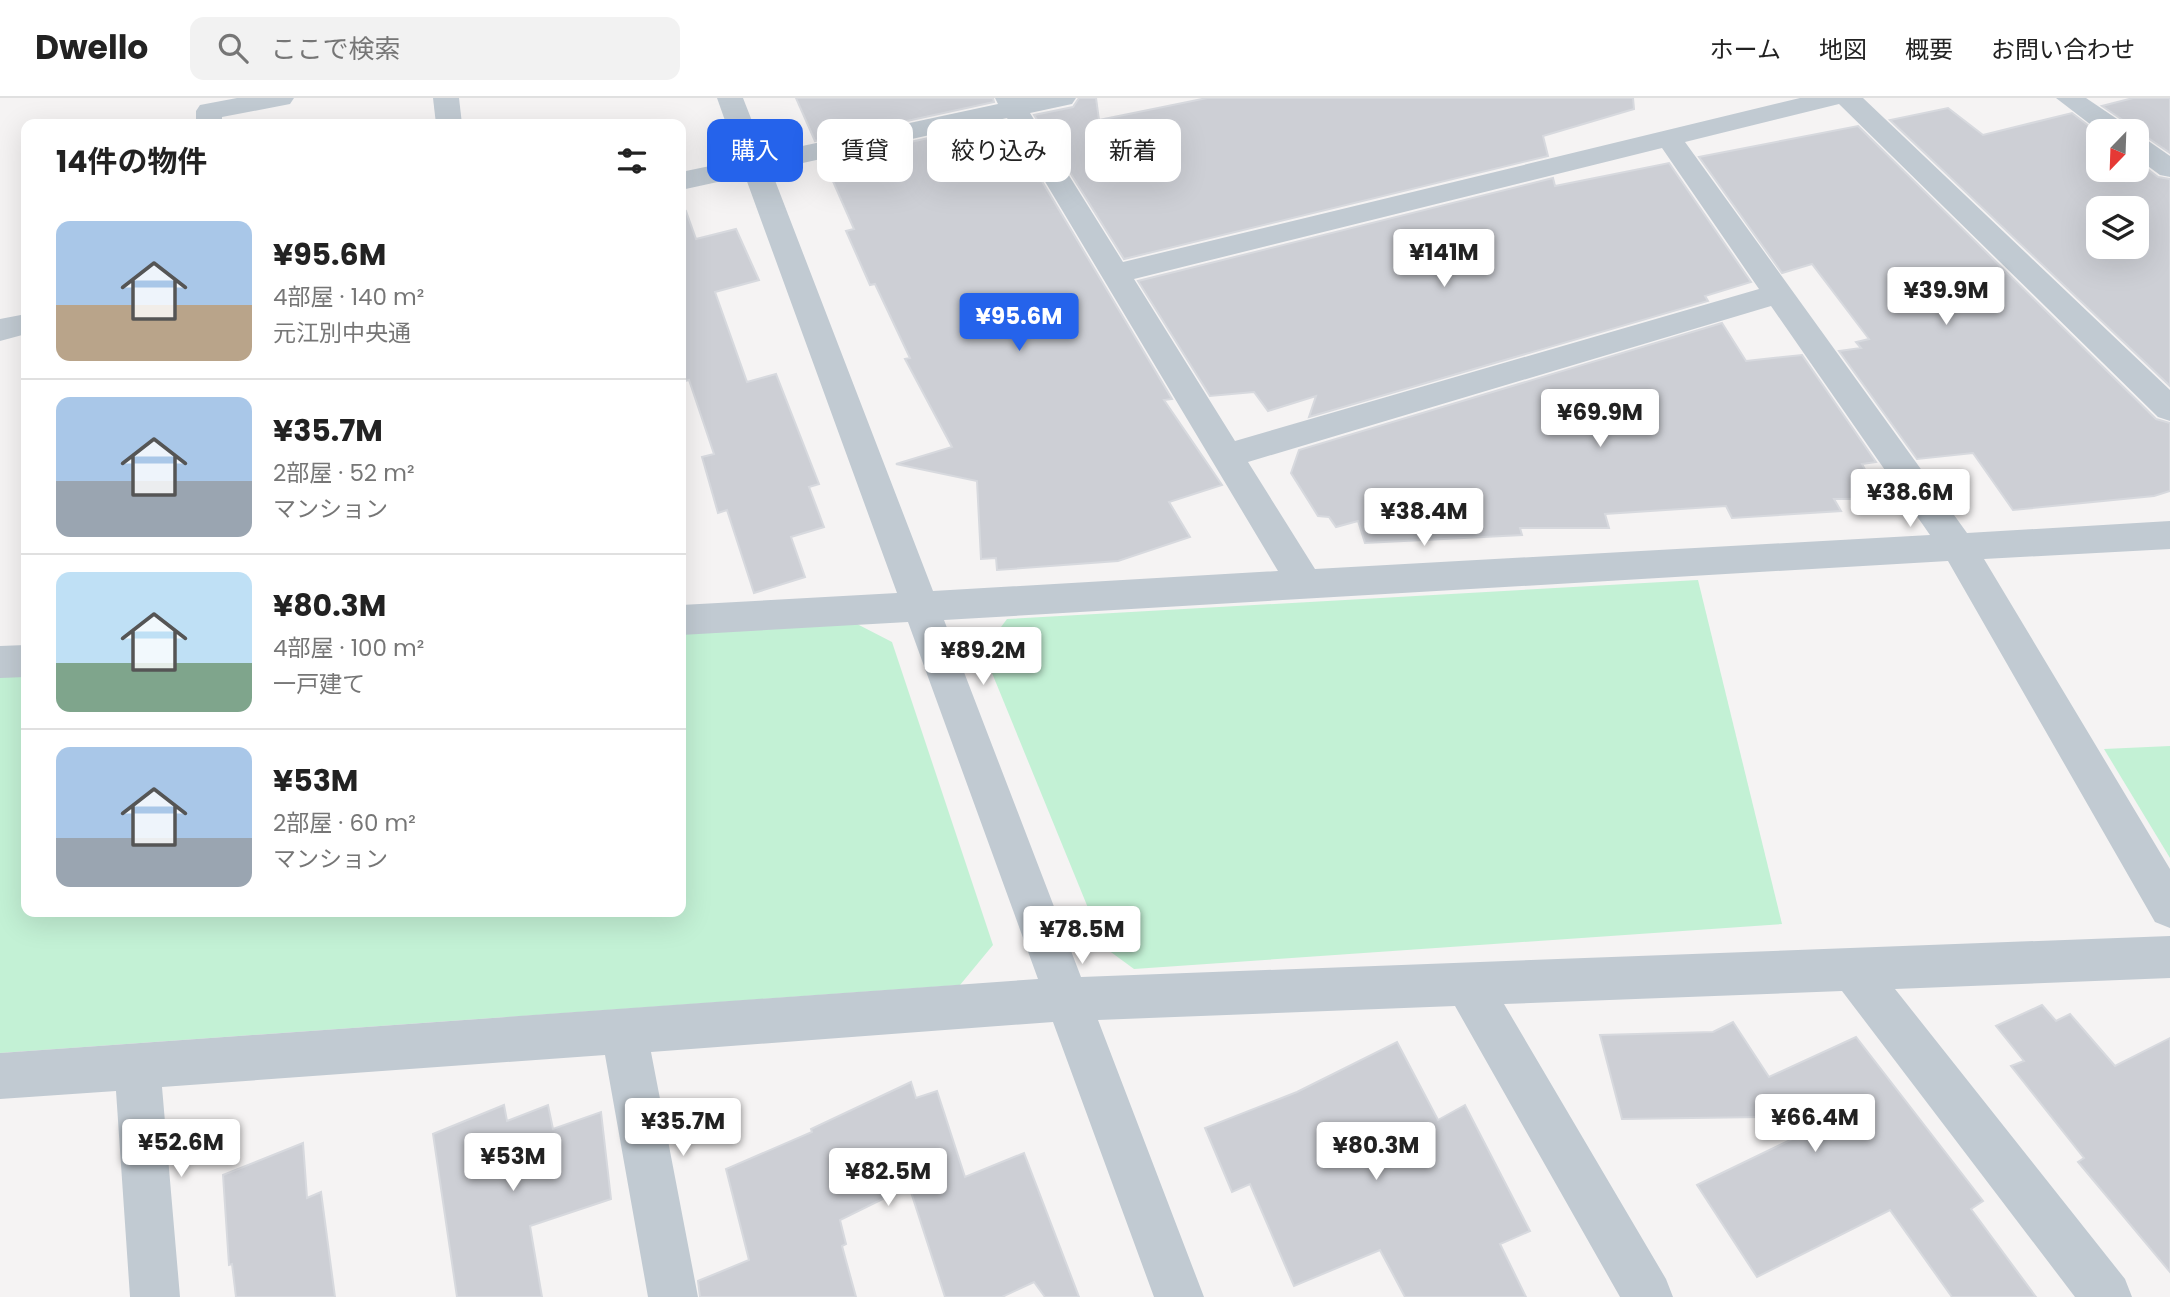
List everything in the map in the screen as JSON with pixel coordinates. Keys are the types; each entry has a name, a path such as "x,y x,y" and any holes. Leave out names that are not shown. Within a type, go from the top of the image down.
{"street":[{"path":"209,119 209,111 281,98"},
{"path":"446,98 448,119"},
{"path":"730,98 738,119"},
{"path":"803,154 1011,103 1063,98"},
{"path":"1116,274 1832,98"},
{"path":"1848,98 2170,409"},
{"path":"2069,98 2099,119"},
{"path":"1011,103 1304,583"},
{"path":"1668,138 1776,294 1958,547 2170,908"},
{"path":"2149,154 2170,169"},
{"path":"686,180 707,175"},
{"path":"762,182 1179,1297"},
{"path":"1226,456 1776,294"},
{"path":"0,330 21,325"},
{"path":"686,620 920,604 2170,535"},
{"path":"0,663 21,661"},
{"path":"0,1076 1068,999 2170,957"},
{"path":"1852,969 2106,1297"},
{"path":"1467,984 1648,1297"},
{"path":"624,1031 673,1297"},
{"path":"137,1066 155,1297"}],"green space":[{"path":"1698,580 1782,924 1134,969 1104,947 983,651 1007,619"},
{"path":"857,624 892,642 993,945 960,985 0,1053 0,673 21,672 21,917 686,917 686,634"},
{"path":"2170,746 2170,858 2104,749"}],"building":[{"path":"796,98 993,98 994,102 913,120 817,119 815,141"},
{"path":"1079,98 1096,98 1099,119 1085,119 1085,182 1181,182 1181,119 1104,119 1207,98 1633,98 1634,109 1543,136 1548,156 1124,259 1071,174 1071,119 1036,119 1034,115 1073,107"},
{"path":"2133,98 2170,98 2170,153 2149,139 2149,119 2121,119 2102,106"},
{"path":"1948,108 1983,135 2072,113 2086,124 2086,182 2149,182 2149,170 2158,177 2170,179 2170,386 1890,120"},
{"path":"1858,126 2156,419 2170,423 2170,491 2154,496 2013,510 1973,453 1917,459 1839,351 1861,348 1856,342 1869,339 1812,264 1782,273 1699,157"},
{"path":"927,138 927,182 1042,182 1172,399 1164,400 1222,485 1169,502 1190,537 1118,561 997,570 996,558 981,559 977,481 896,464 952,447 905,359 910,358 875,284 870,285 846,231 854,229 833,182 913,182 913,141"},
{"path":"1669,163 1751,282 1705,296 1708,301 1309,417 1316,396 1268,411 1254,392 1210,396 1138,281 1553,178 1555,186"},
{"path":"686,211 696,239 736,229 759,280 715,292 747,382 776,374 819,484 809,487 824,527 791,537 805,577 754,593 727,510 718,513 702,457 714,454 689,380 686,381"},
{"path":"1722,323 1746,361 1802,355 1876,462 1862,464 1881,499 1834,499 1841,511 1732,518 1726,506 1605,514 1609,528 1520,528 1522,535 1365,543 1358,521 1336,527 1329,517 1318,516 1291,473 1299,450"},
{"path":"2042,1005 2056,1021 2070,1014 2115,1066 2170,1038 2170,1272 2078,1162 2084,1158 2011,1066 2024,1061 1996,1026"},
{"path":"1733,1022 1769,1077 1856,1037 1983,1201 1971,1209 2036,1297 1952,1297 1890,1210 1757,1277 1697,1185 1840,1116 1622,1119 1600,1035 1713,1032"},
{"path":"1397,1042 1438,1120 1465,1105 1530,1231 1500,1244 1526,1297 1405,1297 1380,1250 1294,1286 1250,1184 1232,1192 1205,1128 1297,1092"},
{"path":"911,1082 916,1098 937,1091 965,1177 1024,1153 1079,1297 1045,1297 1034,1282 1002,1297 945,1297 909,1186 840,1220 846,1244 842,1246 856,1297 700,1297 698,1281 749,1260 726,1169 812,1132 811,1129"},
{"path":"504,1105 507,1121 548,1105 553,1129 601,1112 611,1199 530,1226 542,1297 457,1297 433,1134"},
{"path":"303,1143 307,1198 321,1192 335,1297 236,1297 232,1264 229,1265 223,1175"}]}
